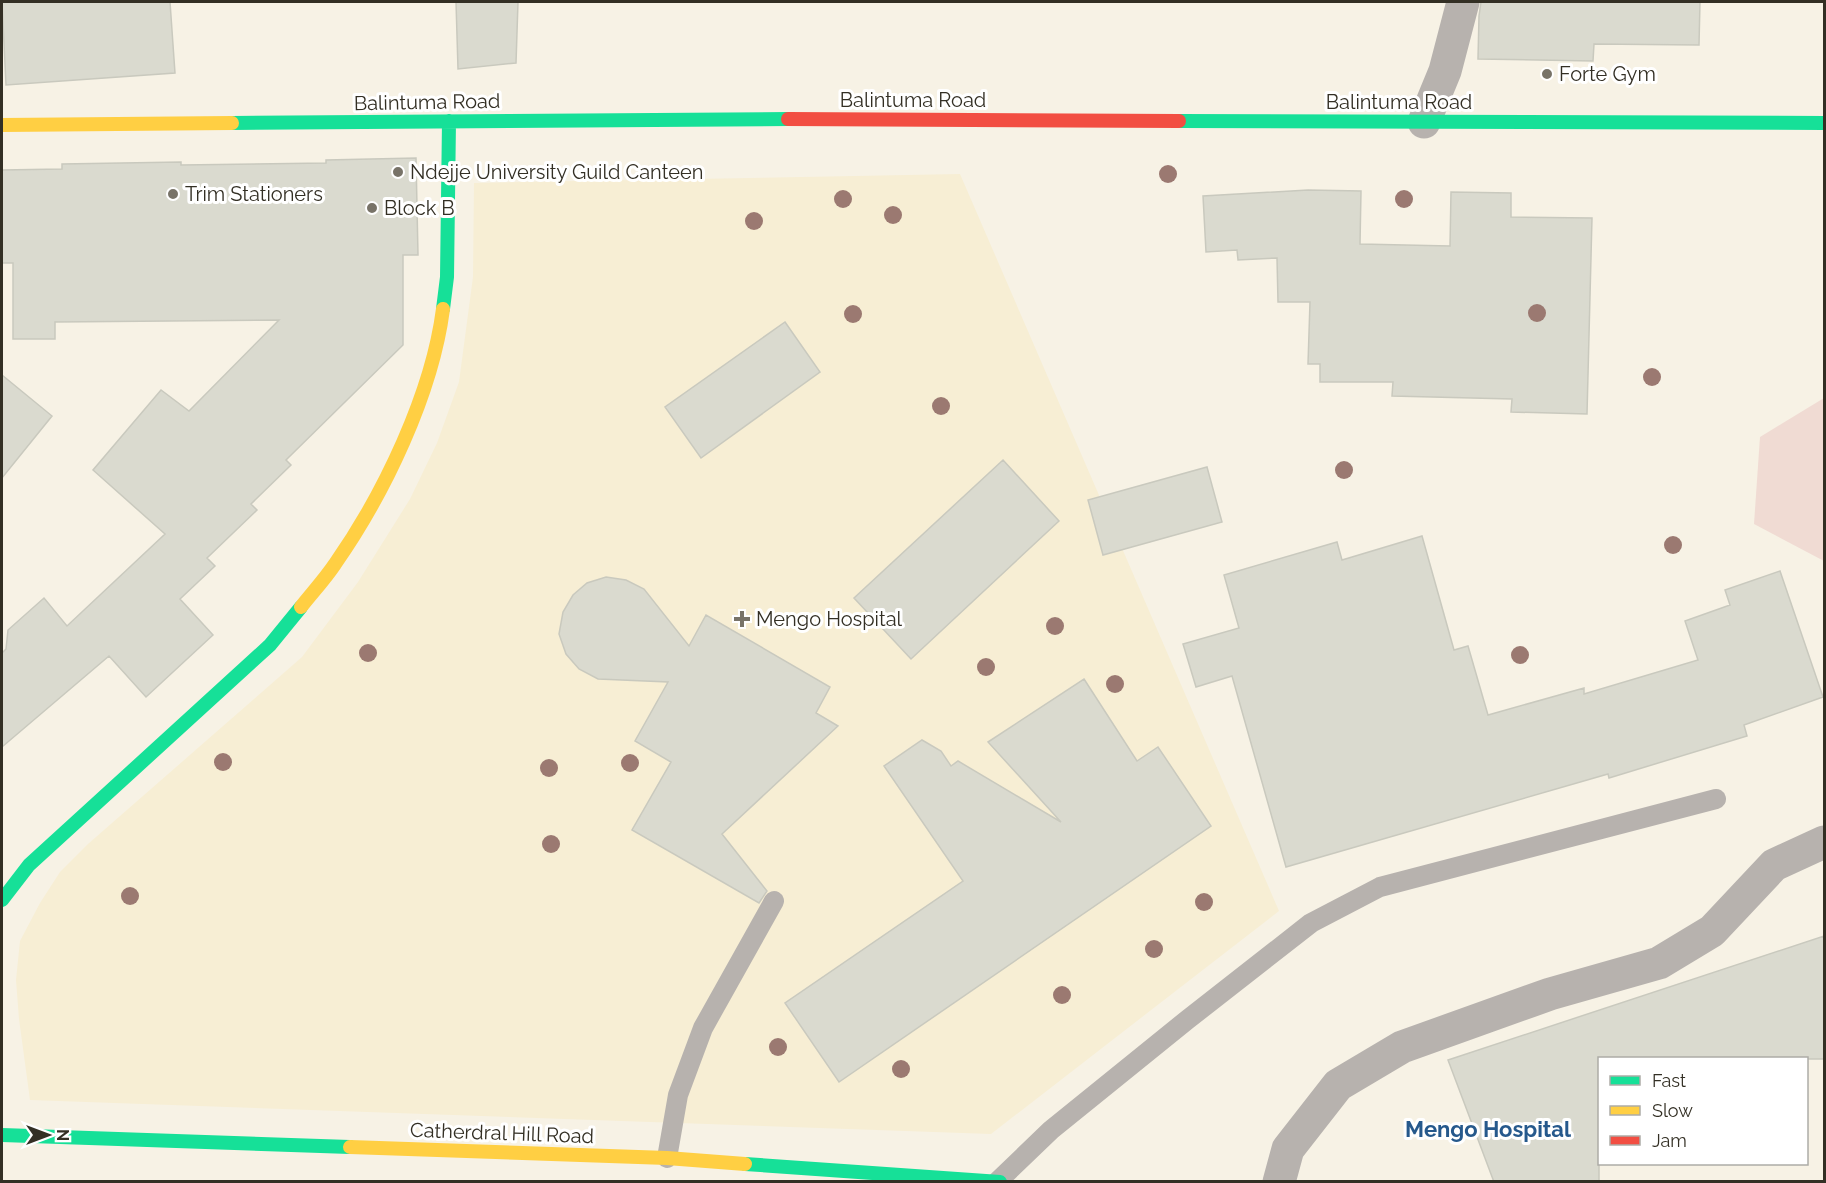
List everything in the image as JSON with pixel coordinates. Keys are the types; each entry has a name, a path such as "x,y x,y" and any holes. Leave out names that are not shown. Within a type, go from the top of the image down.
{"street":[{"path":"1424,122 1445,71 1463,2"},
{"name":"Balintuma Road","path":"2,125 732,119 1824,123"},
{"path":"2,900 29,865 270,645 334,565 387,478 428,379 440,332 447,277 449,121"},
{"path":"1279,1182 1288,1149 1338,1085 1402,1047 1550,994 1659,963 1712,931 1774,865 1824,842"},
{"name":"Catherdral Hill Road","path":"2,1135 667,1158 998,1181"}],"lane":[{"path":"998,1181 1051,1130 1311,923 1380,887 1716,799"},
{"path":"667,1158 678,1095 703,1028 774,901"}],"shaded area":[{"name":"Mengo Hospital","path":"960,174 1279,911 991,1134 30,1100 16,980 20,941 40,903 60,872 88,844 302,657 358,582 410,499 437,443 459,382 473,277 474,183"},
{"path":"1824,398 1824,561 1754,524 1760,437"}],"building":[{"path":"2,2 170,2 175,73 6,85"},
{"path":"456,2 518,2 516,63 458,69"},
{"path":"1481,2 1700,2 1699,45 1594,44 1593,61 1478,59"},
{"path":"416,158 418,255 403,255 403,345 286,460 291,465 251,504 257,510 207,558 215,566 180,599 213,635 146,697 109,656 2,747 2,653 6,649 8,630 44,598 67,626 165,534 93,470 161,390 189,411 279,320 55,322 55,339 13,339 13,263 2,263 2,170 62,169 62,164 326,163 326,160"},
{"path":"1308,190 1361,191 1360,244 1450,246 1451,192 1511,193 1511,217 1592,218 1587,414 1511,412 1512,399 1392,396 1393,382 1320,382 1320,364 1308,364 1310,302 1278,302 1277,258 1238,260 1237,250 1206,252 1203,196"},
{"path":"785,322 820,372 701,458 665,407"},
{"path":"2,375 52,416 2,478"},
{"path":"1003,460 1059,521 911,659 854,598"},
{"path":"1207,467 1222,522 1103,555 1088,500"},
{"path":"1422,536 1454,650 1468,646 1488,715 1584,688 1584,694 1698,660 1685,621 1730,605 1725,590 1780,571 1823,697 1744,725 1747,736 1609,778 1608,774 1286,867 1232,676 1196,687 1183,644 1239,628 1224,575 1337,542 1342,560"},
{"path":"606,577 626,580 644,589 689,646 706,615 830,687 816,713 838,726 722,834 767,891 759,903 632,830 671,762 635,741 668,682 598,679 579,669 566,654 559,634 563,612 573,595 587,583"},
{"path":"1084,679 1137,761 1158,747 1211,826 839,1082 785,1003 963,881 884,766 922,740 941,751 951,766 958,761 1061,822 988,742"},
{"path":"1824,936 1824,1059 1808,1059 1808,1057 1598,1057 1599,1182 1494,1182 1448,1060"}],"traffic: fast":[{"path":"232,123 788,119"},
{"path":"443,309 447,277 449,121"},
{"path":"1179,121 1824,123"},
{"path":"2,900 29,865 270,645 301,607"},
{"path":"2,1135 350,1147"},
{"path":"745,1164 1000,1182"}],"traffic: slow":[{"path":"2,125 232,123"},
{"path":"301,607 331,570 371,507 388,475 417,409 437,341 443,309"},
{"path":"350,1147 667,1158 745,1164"}],"traffic: jam":[{"path":"788,119 1179,121"}],"place":[{"name":"Forte Gym","path":"1547,74"},
{"name":"Ndejje University Guild Canteen","path":"398,172"},
{"name":"Trim Stationers","path":"173,194"},
{"name":"Block B","path":"372,208"},
{"name":"Mengo Hospital","path":"742,619"}],"district":[{"name":"Mengo Hospital","path":"1488,1129"}]}
